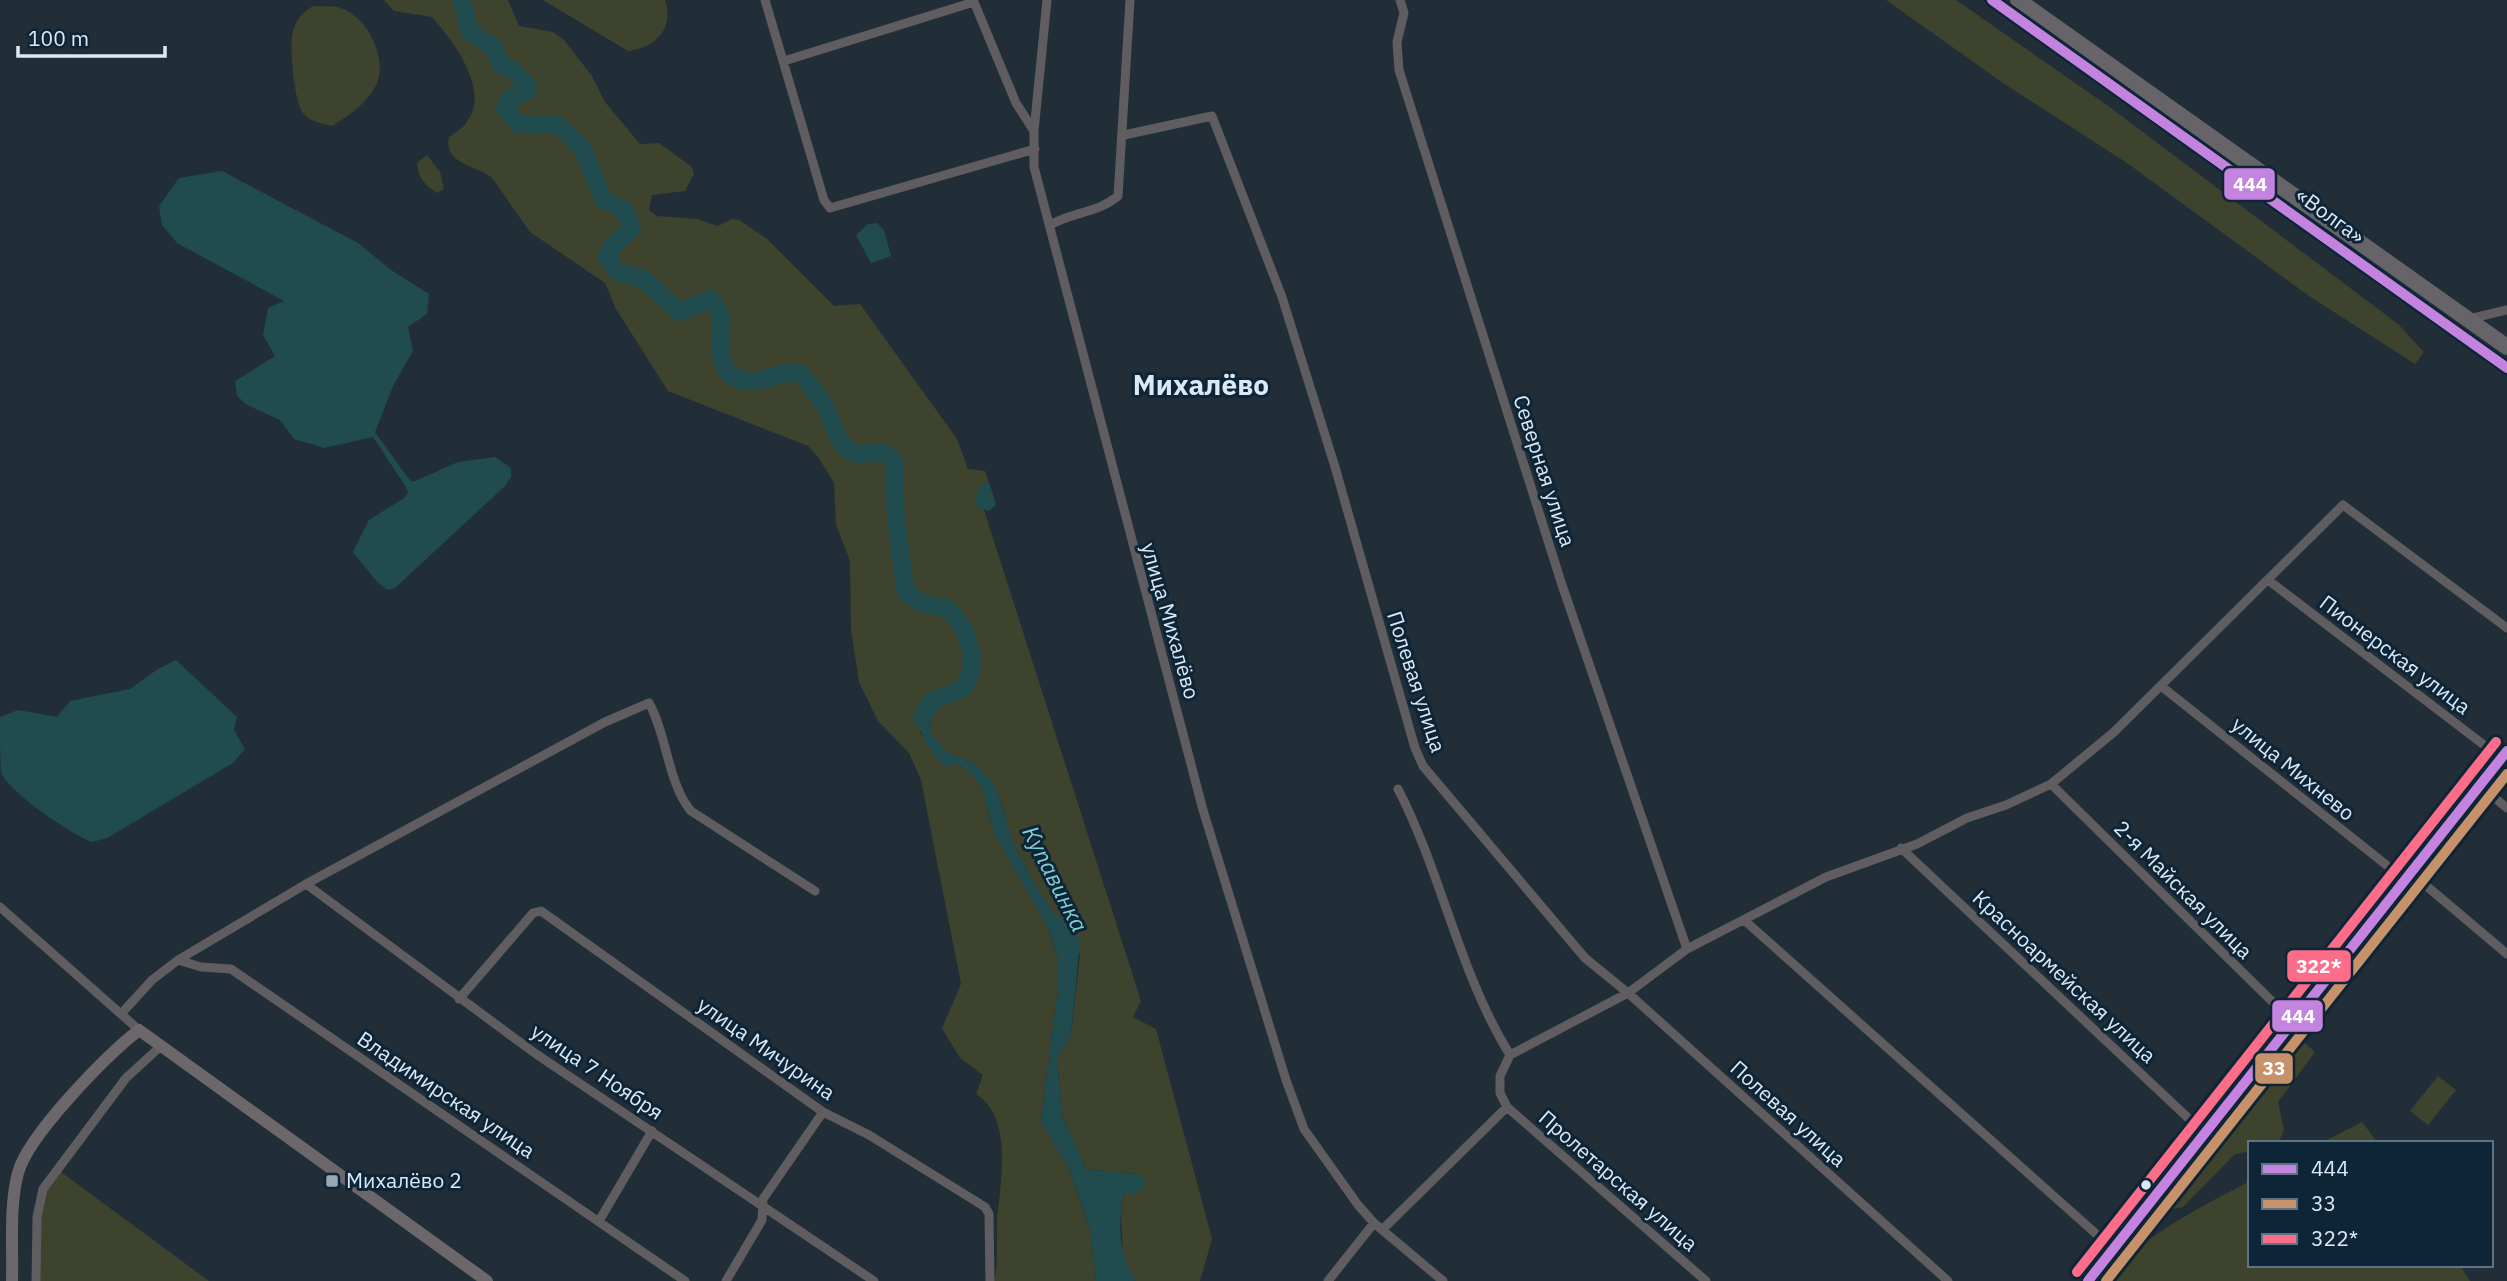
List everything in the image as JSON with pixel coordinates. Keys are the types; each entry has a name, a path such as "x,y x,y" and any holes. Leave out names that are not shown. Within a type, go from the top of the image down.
{"highway":[{"name":"«Волга»","path":"1992,0 2507,368"},
{"name":"«Волга»","path":"2018,0 2507,347"}],"main road":[{"path":"2088,1281 2203,1132 2504,755"},
{"path":"12,1281 15,1197 21,1162 99,1067 139,1030 487,1281"}],"street":[{"path":"765,0 824,200 830,208 1035,149"},
{"name":"улица Михалёво","path":"1047,0 1034,131 1034,167 1130,542 1203,810 1286,1080 1304,1129 1374,1223 1443,1281"},
{"path":"1050,225 1063,218 1105,207 1118,197 1124,135 1130,0"},
{"name":"Северная улица","path":"1400,0 1404,13 1397,42 1399,70 1562,585 1687,949"},
{"path":"784,61 974,2 1016,103 1034,131"},
{"name":"Полевая улица","path":"1124,135 1212,116 1282,297 1335,467 1415,748 1429,773 1584,958 1628,993 1948,1281"},
{"path":"2469,319 2507,310"},
{"path":"1382,1230 1507,1107 1500,1093 1500,1076 1510,1055 1628,993 1687,949 1826,877 2051,784 2114,732 2343,505 2507,628"},
{"name":"Пионерская улица","path":"2268,580 2504,755"},
{"name":"улица Михнево","path":"2161,686 2507,954"},
{"path":"121,1014 152,980 178,960 306,884 605,722 649,703 660,721 685,804 700,818 814,891"},
{"name":"2-я Майская улица","path":"2051,784 2291,1021"},
{"path":"2479,785 2507,808"},
{"path":"1398,789 1420,831 1483,1007 1510,1055"},
{"name":"Красноармейская улица","path":"1900,848 2203,1132"},
{"name":"улица 7 Ноября","path":"306,884 459,999 765,1210 874,1281"},
{"path":"0,907 139,1030"},
{"name":"улица Мичурина","path":"459,999 533,913 541,911 823,1112 869,1135 985,1207 989,1214 990,1281"},
{"path":"1744,920 2112,1248"},
{"name":"Владимирская улица","path":"178,960 201,967 231,969 685,1281"},
{"path":"36,1281 37,1217 43,1189 126,1078 162,1046"},
{"name":"Пролетарская улица","path":"1507,1107 1706,1281"},
{"path":"726,1281 765,1210 763,1199 823,1112"},
{"path":"599,1221 652,1130"},
{"path":"1328,1281 1374,1223"}],"shaded area":[{"path":"384,0 508,0 519,26 553,32 564,40 592,76 605,102 640,144 659,143 692,167 694,174 685,191 652,195 649,210 657,216 697,219 718,226 732,219 739,220 766,238 834,306 860,304 957,439 968,469 985,471 989,482 981,484 978,508 984,510 1141,1001 1133,1017 1156,1029 1212,1239 1200,1281 1136,1281 1126,1267 1121,1212 1124,1194 1138,1174 1086,1169 1062,1116 1057,1060 1071,1034 1080,955 1065,923 1054,914 1032,880 1012,841 998,792 977,765 947,752 931,733 930,719 936,704 920,732 940,762 958,764 970,772 983,790 993,831 1049,930 1058,959 1058,989 1041,1122 1069,1168 1090,1230 1096,1281 994,1281 1002,1170 1000,1135 996,1119 988,1105 976,1094 983,1075 960,1058 942,1028 961,984 921,780 909,753 878,721 859,682 851,629 850,561 836,524 834,483 819,458 808,446 668,391 616,309 605,283 530,232 492,178 456,159 451,153 449,137 465,125 473,110 471,77 454,45 432,17 394,11"},
{"path":"543,0 665,0 667,19 665,28 654,41 647,46 628,51"},
{"path":"1886,0 1956,0 2111,108 2398,324 2424,352 2415,364 2309,296 2127,163 2003,83"},
{"path":"313,6 337,7 359,19 373,40 380,63 376,85 367,98 332,126 316,122 303,113 295,86 293,31 300,17"},
{"path":"427,155 440,172 444,189 437,193 423,181 419,173 417,163"},
{"path":"222,171 358,243 391,270 429,294 427,314 408,327 413,351 393,386 375,432 408,478 413,482 458,462 495,457 511,468 511,477 505,486 395,588 388,590 378,583 353,552 369,520 404,498 408,493 406,487 373,437 324,448 294,439 280,420 247,405 237,396 235,381 275,356 263,335 268,308 284,301 177,243 162,225 159,206 179,178"},
{"path":"877,223 884,230 891,256 871,263 856,235 868,224"},
{"path":"989,482 996,505 989,511 978,508 975,498 981,484"},
{"path":"176,660 237,717 234,730 245,749 233,763 107,838 92,842 41,812 6,780 1,772 0,717 18,710 57,717 70,701 130,689"},
{"path":"925,697 936,699 930,719 931,733 947,752 977,765 990,779 998,792 1012,841 1032,880 1054,914 1074,926 1080,942 1071,1034 1057,1060 1062,1116 1086,1169 1138,1174 1147,1183 1139,1192 1124,1194 1122,1205 1120,1228 1123,1250 1136,1281 1096,1281 1090,1230 1069,1168 1041,1122 1058,989 1058,959 1049,930 993,831 983,790 970,772 958,764 944,766 924,739 918,713"},
{"path":"2299,1038 2315,1052 2278,1102 2284,1130 2279,1141 2248,1141 2248,1151 2235,1154 2183,1207 2173,1209 2168,1200 2172,1191"},
{"path":"2438,1076 2456,1090 2428,1125 2410,1111"},
{"path":"2362,1122 2376,1141 2325,1141"},
{"path":"57,1169 209,1281 36,1281 43,1189"},
{"path":"2248,1182 2248,1267 2461,1267 2470,1281 2106,1281 2135,1251 2192,1212"}],"waterway":[{"name":"Купавинка","path":"462,0 470,32 494,48 501,65 513,70 528,86 526,92 512,97 505,108 518,124 558,125 583,149 603,199 624,210 632,228 610,249 607,257 617,272 643,279 680,312 710,299 721,317 721,351 727,371 744,381 800,373 823,403 845,447 861,454 884,453 894,461 896,522 906,593 924,604 947,608 967,636 972,658 968,679 962,689 932,701 922,717"}],"transit line":[{"name":"444","path":"1992,0 2507,368"},
{"name":"322*","path":"2077,1272 2496,742"},
{"name":"444","path":"2088,1281 2507,751"},
{"name":"33","path":"2106,1281 2507,774"}],"place":[{"name":"Михалёво 2","path":"332,1181"}],"district":[{"name":"Михалёво","path":"1201,385"}]}
